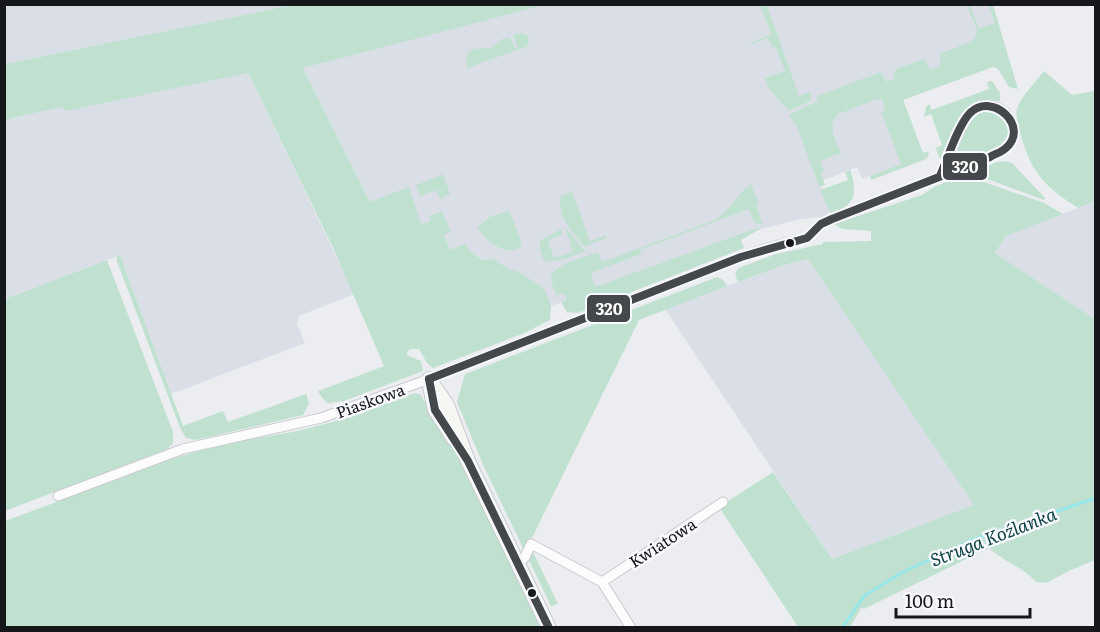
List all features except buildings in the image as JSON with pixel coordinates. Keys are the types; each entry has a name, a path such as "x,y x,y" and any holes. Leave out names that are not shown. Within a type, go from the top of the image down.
{"street":[{"name":"Piaskowa","path":"58,496 183,449 321,418 429,379 750,254 807,238 821,224 990,157 1007,147 1013,132 1008,114 1001,108 984,106 969,114 940,176"},
{"path":"429,379 447,405 468,461 549,627"},
{"name":"Kwiatowa","path":"602,582 723,502"},
{"path":"518,564 525,557 531,544 602,582 631,627"}],"shaded area":[{"path":"518,4 993,5 1003,43 897,83 924,156 862,179 857,167 819,182 829,211 828,216 801,219 757,230 470,336 428,317 299,60"},
{"path":"5,5 292,5 5,64"},
{"path":"248,73 354,294 299,316 297,324 305,343 171,394 120,255 5,299 4,120 61,107"},
{"path":"1095,201 1095,319 995,253 1006,236"},
{"path":"808,259 975,505 832,559 665,309 784,265"}],"green space":[{"path":"292,5 544,5 303,68 370,202 409,187 421,224 430,221 429,216 442,211 451,232 444,235 450,250 465,244 482,260 493,259 544,288 551,306 550,320 522,334 433,368 427,363 419,349 410,349 407,355 421,361 423,371 344,401 328,403 318,391 384,366 334,250 248,73 66,111 61,107 5,120 5,64"},
{"path":"760,5 767,5 799,96 810,92 812,97 810,101 789,111 768,88 765,78 785,71 775,46 772,47 768,38 749,44 771,34"},
{"path":"967,5 970,5 979,29 995,23 989,5 993,5 1018,89 1009,87 998,69 993,67 903,100 923,153 929,151 928,157 871,180 870,176 901,164 881,112 885,110 882,99 838,114 834,118 832,128 841,153 820,161 824,171 821,173 825,185 819,187 797,127 789,115 818,101 817,96 881,72 886,82 895,78 896,69 921,60 925,60 930,70 941,66 939,54 975,38 977,30"},
{"path":"522,33 529,36 528,46 467,68 467,56 471,50 490,49 502,39 509,37 515,48 518,47 513,35"},
{"path":"1044,71 1072,95 1095,91 1095,201 1078,208 1056,193 1040,177 1024,146 1020,132 1017,109 1025,94"},
{"path":"992,81 1000,93 1000,101 988,101 971,106 961,118 940,160 936,148 942,145 931,114 924,117 926,107 929,104 932,110 989,89 987,82"},
{"path":"989,110 1000,114 1006,121 1008,132 1005,140 989,152 952,166 969,124 981,113"},
{"path":"1005,161 1012,163 1045,198 1044,200 971,173"},
{"path":"850,170 854,185 853,198 845,207 830,213 820,190 848,180 845,172"},
{"path":"443,174 450,194 440,199 436,190 420,196 416,185"},
{"path":"964,175 1044,203 1063,214 1006,236 995,253 1095,319 1095,560 1046,583 1036,582 989,548 864,609 862,607 850,627 798,627 719,507 773,472 832,559 974,505 808,259 738,282 736,273 739,268 776,254 823,244 823,242 871,241 871,231 842,229 834,224 922,195 934,187"},
{"path":"751,184 759,204 756,205 763,225 754,222 749,209 640,250 641,254 591,273 595,287 757,228 760,229 741,240 744,248 578,313 567,312 561,302 567,300 564,293 556,295 551,276 558,268 598,252 602,262 715,220"},
{"path":"572,191 590,241 606,235 607,238 584,246 571,229 563,217 560,203 561,196"},
{"path":"509,210 522,243 519,248 513,250 495,245 477,227 488,218"},
{"path":"565,227 585,251 558,261 543,259 539,244 541,240 561,229 563,234 548,240 554,258 573,252"},
{"path":"120,255 183,426 223,411 228,422 306,394 309,403 303,415 196,440 186,438 116,259 116,256"},
{"path":"107,260 173,432 173,443 167,449 5,511 5,299"},
{"path":"717,277 727,286 639,320 525,552 484,467 457,402 465,374"},
{"path":"415,393 421,395 431,414 434,414 468,473 540,627 5,628 5,521 172,459 222,444 298,431 339,420"},
{"path":"533,552 558,604 551,606 528,558"}],"waterway":[{"name":"Struga Koźlanka","path":"842,628 864,596 901,573 972,540 1096,498"}],"transit line":[{"name":"320","path":"429,379 741,257 807,238 821,224 832,219 990,157 1004,149 1012,140 1014,131 1006,114 989,106 979,107 970,113 957,134 940,176"},
{"name":"320","path":"429,379 435,410 468,461 549,628"}]}
